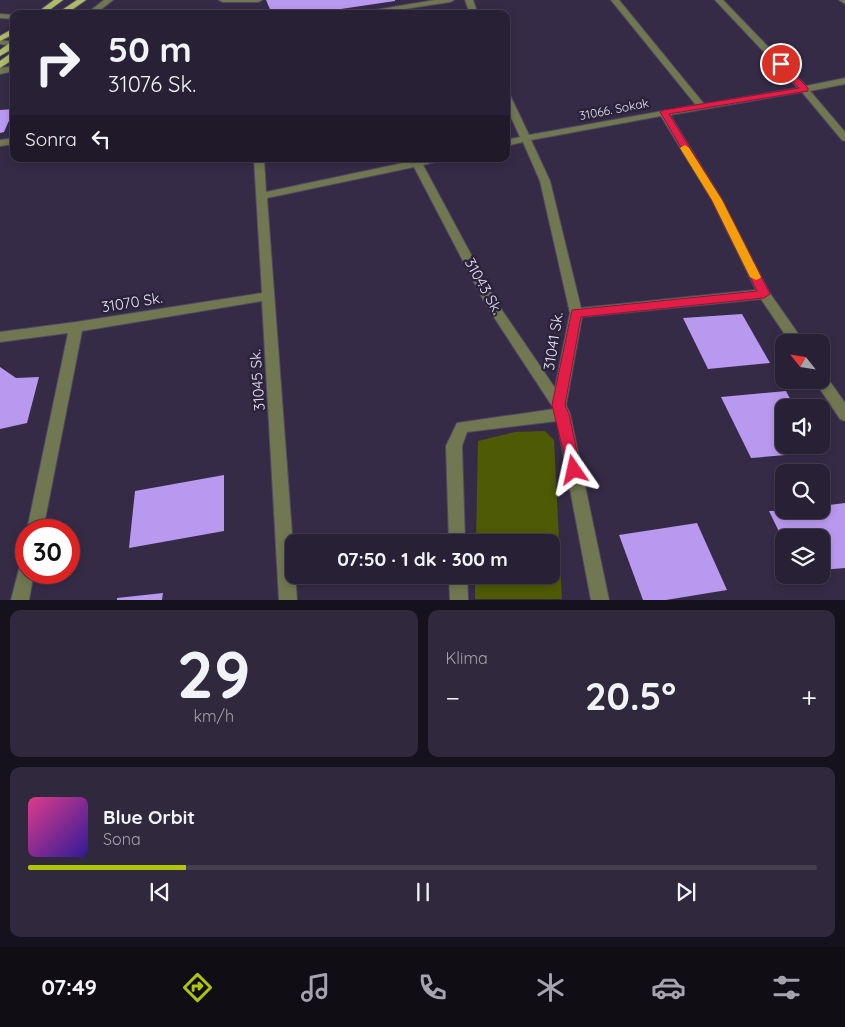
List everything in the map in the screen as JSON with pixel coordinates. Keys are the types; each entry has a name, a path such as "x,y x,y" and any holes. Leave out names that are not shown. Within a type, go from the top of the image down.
{"main road":[{"path":"45,10 60,0"},
{"path":"66,10 82,0"}],"street":[{"path":"95,10 109,0"},
{"path":"222,0 254,2"},
{"path":"382,10 450,0"},
{"path":"615,0 702,106"},
{"path":"719,0 805,90 845,138"},
{"name":"31066. Sokak","path":"510,141 664,112 805,90 845,81"},
{"name":"31041 Sk.","path":"510,104 545,181 576,313 561,410 600,600"},
{"path":"664,112 717,200 764,294 792,334"},
{"name":"31045 Sk.","path":"259,162 288,600"},
{"path":"262,196 421,162"},
{"name":"31043 Sk.","path":"417,163 492,304 561,410"},
{"path":"576,313 764,294"},
{"name":"31070 Sk.","path":"0,337 76,327 268,296"},
{"path":"37,519 76,327"},
{"path":"827,389 845,416"},
{"path":"457,534 454,446 462,428 561,410"},
{"path":"20,600 23,584"},
{"path":"458,584 459,600"}],"green space":[{"path":"545,431 554,440 559,534 476,534 478,441 515,432"},
{"path":"560,559 562,599 475,599 475,584 560,584"}],"building":[{"path":"266,0 395,0 334,10 270,10"},
{"path":"10,109 10,118 4,132 0,133 0,110"},
{"path":"742,314 770,363 708,369 683,318"},
{"path":"0,367 16,378 39,377 27,423 0,429"},
{"path":"786,391 790,399 775,399 775,454 798,454 751,458 721,397"},
{"path":"224,475 224,531 129,548 135,491"},
{"path":"845,503 845,568 830,569 830,529 778,529 769,511 775,511 775,519 830,519 830,505"},
{"path":"697,523 727,590 666,600 643,600 619,535"},
{"path":"163,593 162,600 117,600 117,598"}],"slow traffic":[{"path":"685,148 717,200 756,277"}],"route":[{"path":"574,470 563,414 559,405 576,313 764,294 717,200 664,112 805,90 781,64"}]}
